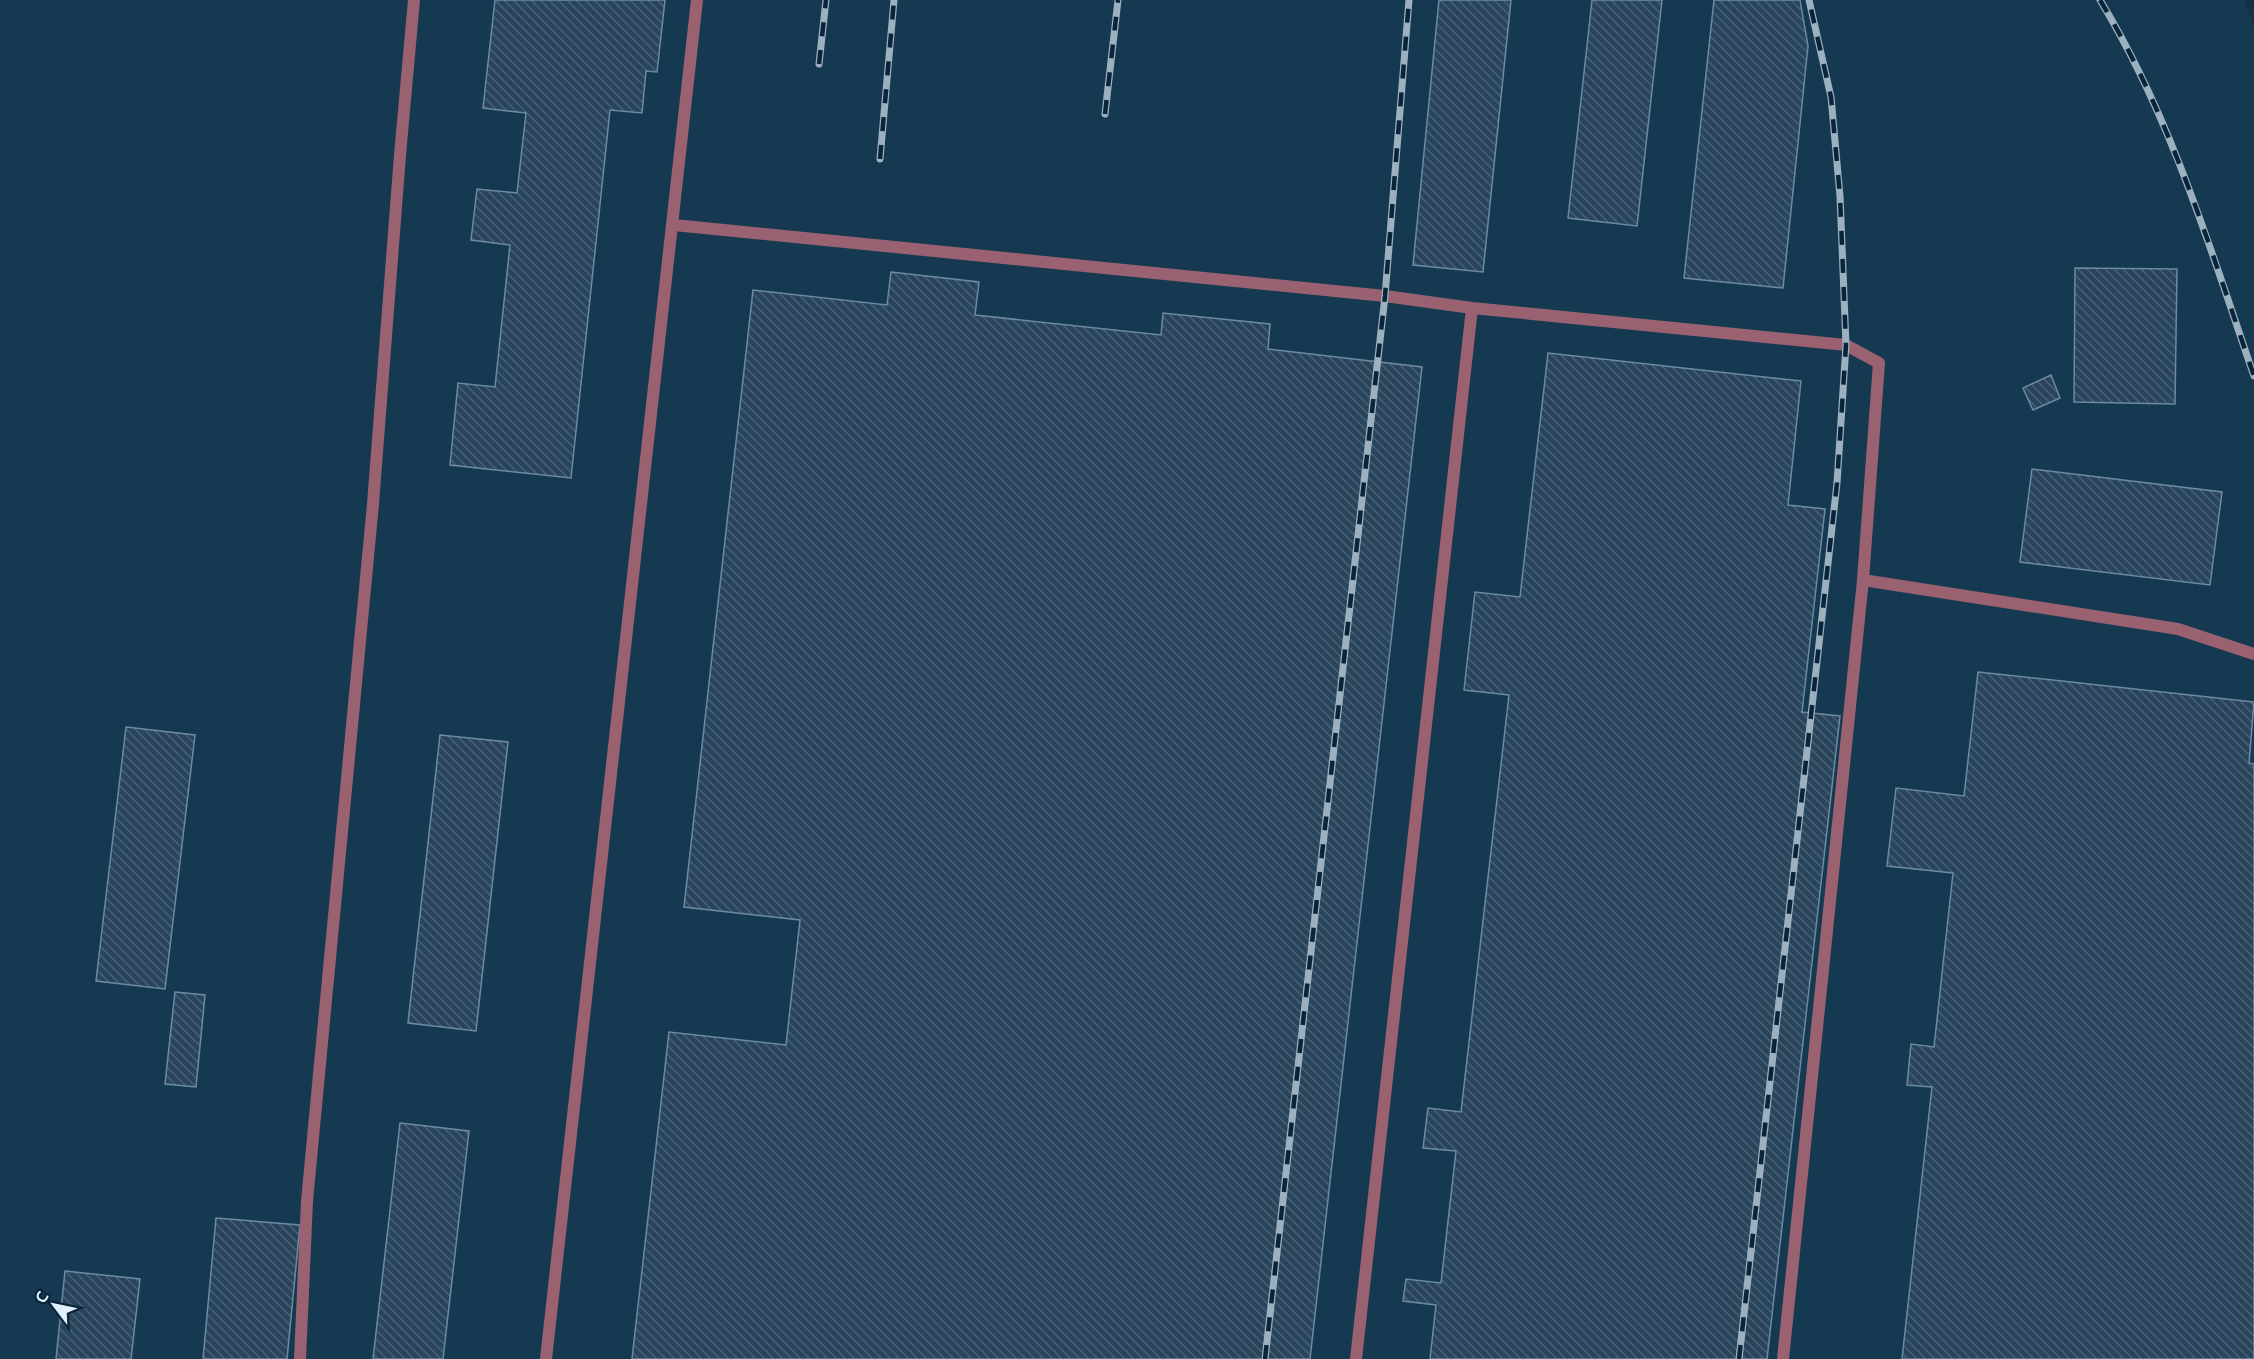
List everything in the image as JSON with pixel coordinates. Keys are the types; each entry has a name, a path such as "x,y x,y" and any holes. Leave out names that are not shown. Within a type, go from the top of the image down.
{"lane":[{"path":"300,1359 307,1201 372,516 399,154 414,0"},
{"path":"546,1359 698,0"},
{"path":"674,225 1846,345 1879,363 1863,580 1783,1359"},
{"path":"1356,1359 1472,308"},
{"path":"1863,580 2178,629 2254,654"}],"shaded area":[{"path":"0,0 2244,0 2254,28 2254,1359 0,1359"}],"building":[{"path":"495,0 665,0 657,72 646,71 642,113 610,110 571,478 450,465 458,383 495,387 510,245 471,240 477,189 517,193 526,113 483,108"},
{"path":"1439,0 1511,0 1483,272 1413,265"},
{"path":"1592,0 1662,0 1637,226 1568,218"},
{"path":"1714,0 1800,0 1808,46 1783,288 1684,278"},
{"path":"2075,268 2177,269 2175,404 2074,402"},
{"path":"891,272 979,282 975,315 1161,335 1163,313 1270,324 1268,349 1422,367 1310,1359 632,1359 669,1032 786,1045 800,920 684,907 753,290 887,305"},
{"path":"1548,353 1801,381 1788,505 1825,509 1802,712 1840,716 1767,1359 1430,1359 1436,1305 1403,1301 1406,1279 1441,1283 1456,1151 1423,1148 1428,1108 1461,1112 1509,695 1464,690 1475,592 1520,597"},
{"path":"2051,375 2060,398 2033,410 2023,388"},
{"path":"2032,469 2222,492 2210,585 2020,562"},
{"path":"1978,672 2254,702 2249,763 2254,764 2254,1359 1902,1359 1932,1087 1907,1085 1911,1044 1934,1047 1953,873 1887,866 1896,788 1964,796"},
{"path":"126,727 195,735 165,989 96,981"},
{"path":"440,735 508,742 476,1031 408,1023"},
{"path":"175,992 205,995 196,1087 165,1084"},
{"path":"400,1123 469,1131 443,1359 373,1359"},
{"path":"216,1218 300,1225 287,1359 203,1359"},
{"path":"65,1271 140,1279 131,1359 56,1359"}],"railway":[{"path":"819,64 826,0"},
{"path":"880,159 894,0"},
{"path":"1105,114 1118,0"},
{"path":"1265,1359 1385,296 1409,0"},
{"path":"1739,1359 1837,483 1846,345 1840,196 1831,97 1809,0"},
{"path":"2100,0 2148,90 2168,137 2205,232 2254,376"}]}
